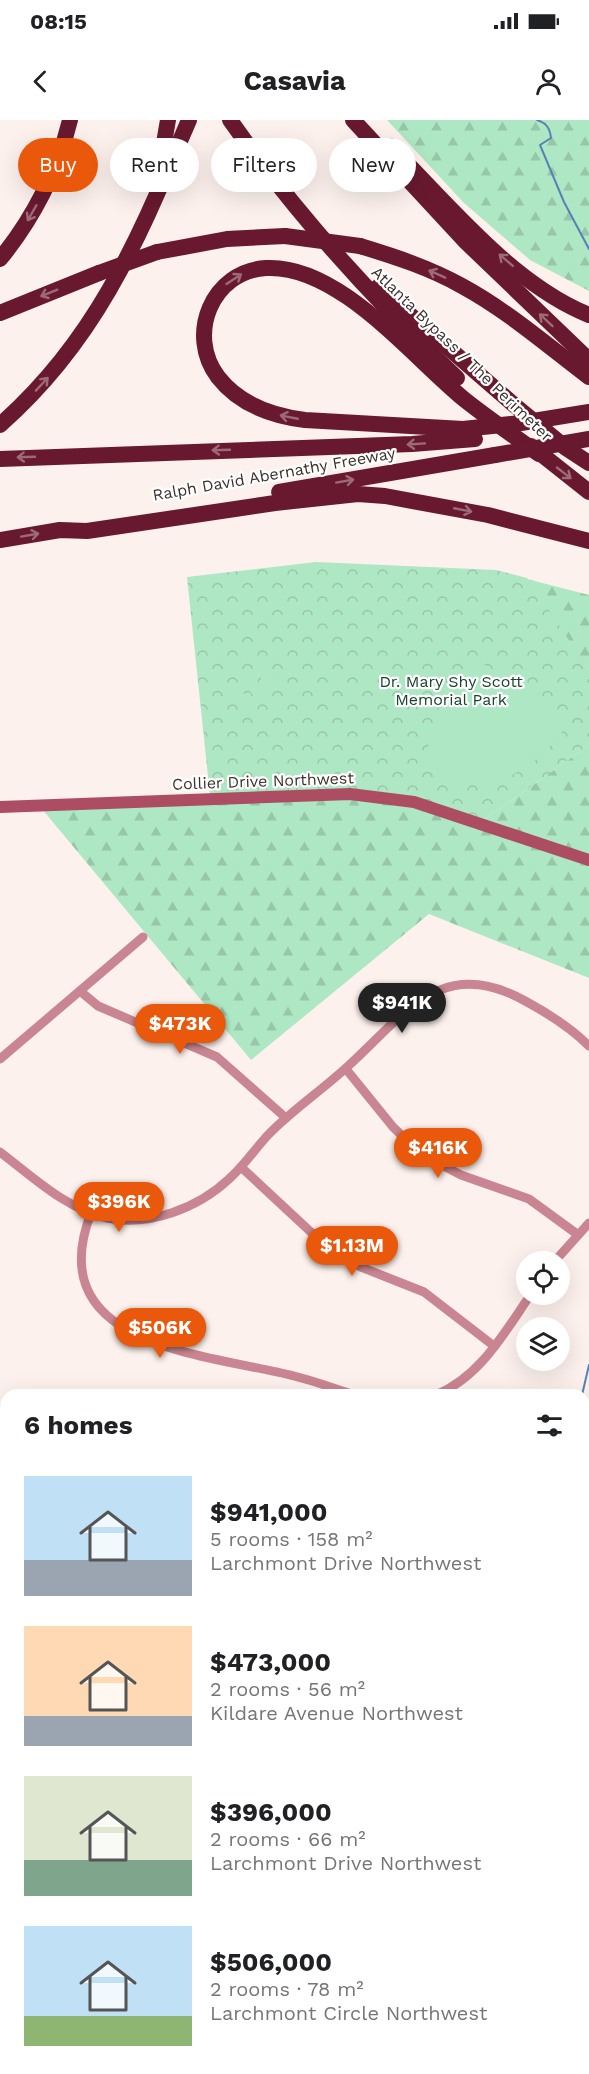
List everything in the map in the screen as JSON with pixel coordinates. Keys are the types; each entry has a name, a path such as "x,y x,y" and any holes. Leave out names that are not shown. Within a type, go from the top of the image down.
{"highway":[{"path":"0,259 37,204 56,163 70,120"},
{"path":"144,224 159,171 168,120"},
{"name":"Atlanta Bypass / The Perimeter","path":"230,120 317,232 364,287 410,334 540,454 589,492"},
{"path":"353,120 466,242 589,360"},
{"path":"365,120 495,251 552,296 589,315"},
{"path":"0,425 51,375 89,326 115,284 188,122"},
{"path":"317,232 436,338 566,448 589,463"},
{"path":"0,313 157,252 227,238 285,236 360,246 415,264 462,286 501,310 589,377"},
{"path":"540,454 466,401 346,295 314,276 276,268 250,271 224,287 209,306 204,336 210,364 225,385 256,407 284,417 469,434 589,422"},
{"path":"0,459 412,444 589,412"},
{"name":"Ralph David Abernathy Freeway","path":"60,530 589,439"},
{"path":"0,540 60,530 87,531 275,503 358,494 385,496 488,515 589,541"}],"main road":[{"name":"Collier Drive Northwest","path":"0,807 350,794 414,802 589,860"}],"street":[{"path":"0,1059 142,937"},
{"path":"0,1152 63,1199 91,1214 127,1220 164,1215 211,1193 241,1167 286,1118 426,996 452,985 468,983 494,987 511,993 552,1016 589,1047"},
{"path":"80,991 98,1006 217,1057 286,1118"},
{"path":"346,1068 393,1127 421,1154 461,1175 529,1199 577,1234"},
{"path":"241,1167 328,1248 361,1267 424,1292 494,1346"},
{"path":"91,1214 83,1233 81,1256 84,1278 93,1299 105,1316 122,1329 171,1348 295,1376 337,1389"},
{"path":"563,1251 589,1223"},
{"path":"451,1389 476,1370 523,1305"},
{"path":"0,1640 0,1645"}],"green space":[{"path":"387,120 589,120 589,291 530,260 464,203 416,151 416,138 404,138"},
{"name":"Dr. Mary Shy Scott Memorial Park","path":"316,562 496,570 527,578 589,670 589,745 478,824 348,791 210,795 187,577"},
{"path":"527,579 589,595 589,670 580,658"},
{"path":"264,662 283,684 274,692 254,671"},
{"path":"481,663 572,718 541,755 506,778 486,782 465,782 443,777 419,765 466,668"},
{"path":"251,674 270,695 261,704 241,682"},
{"path":"237,686 256,707 247,716 227,695"},
{"path":"589,745 589,978 429,914 251,1060 37,803 349,791 478,824"}],"waterway":[{"path":"537,120 549,129 551,138 540,145 564,202 589,249"},
{"path":"583,1389 589,1365"}]}
